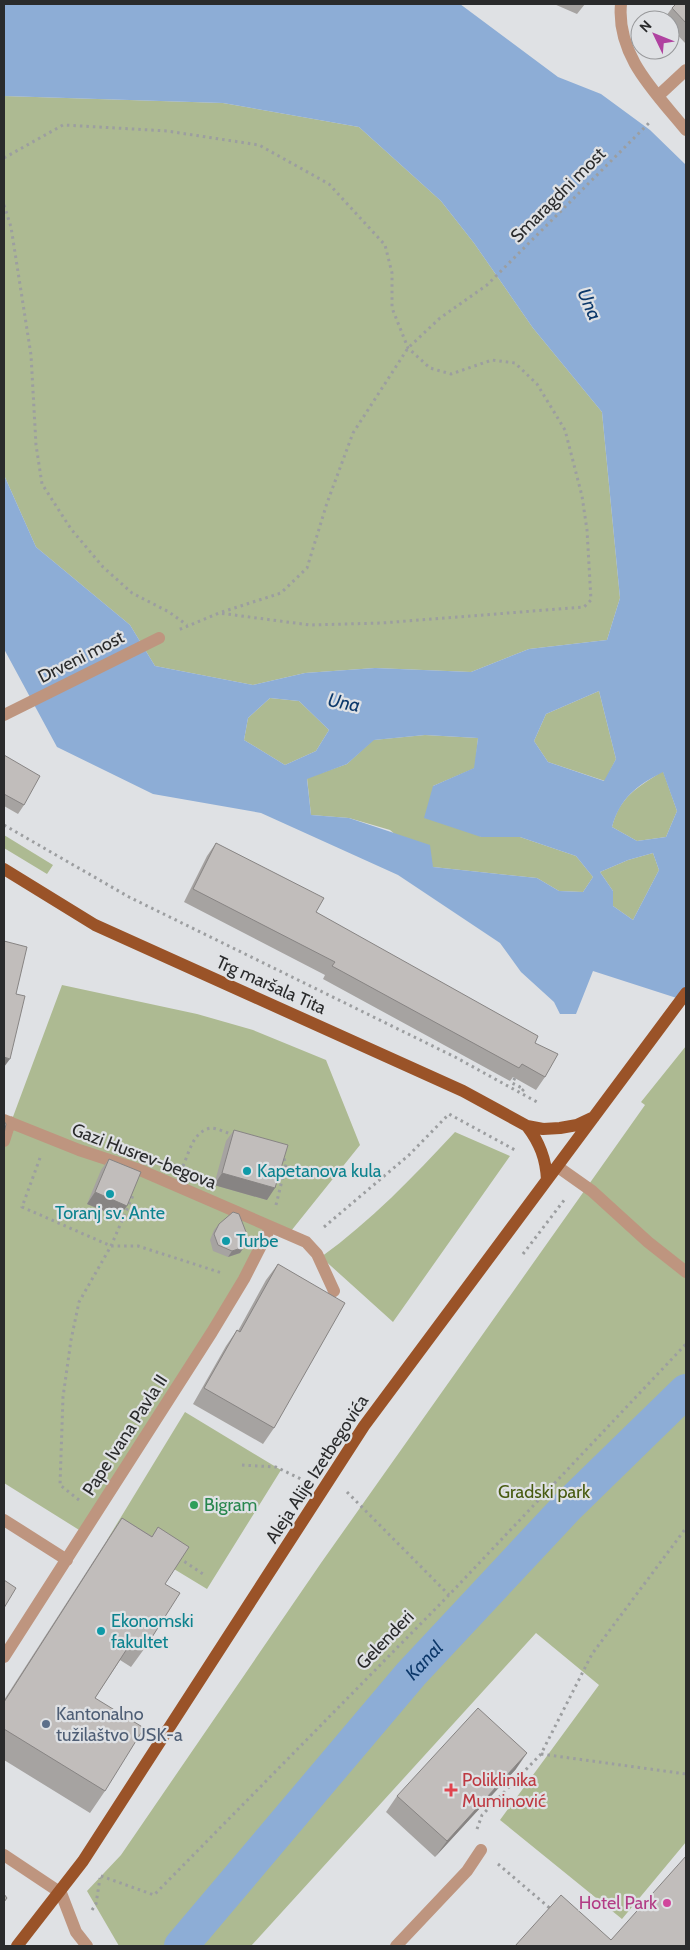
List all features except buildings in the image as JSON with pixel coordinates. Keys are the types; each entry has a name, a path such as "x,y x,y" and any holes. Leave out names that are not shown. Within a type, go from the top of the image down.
{"main road":[{"name":"Trg maršala Tita","path":"4,869 95,924 463,1091 527,1126 543,1129 560,1128 577,1125 596,1116"},
{"name":"Aleja Alije Izetbegovića","path":"17,1946 61,1893 83,1861 364,1426 624,1079 686,993"},
{"name":"Trg maršala Tita","path":"527,1126 540,1146 546,1165 547,1180"}],"street":[{"path":"621,4 620,17 626,44 637,70 686,130"},
{"path":"658,96 686,70"},
{"name":"Drveni most","path":"4,715 159,638"},
{"path":"4,1141 7,1121"},
{"name":"Gazi Husrev-begova","path":"7,1121 176,1185 270,1228 306,1242 317,1254 334,1291"},
{"path":"558,1166 592,1191 648,1242 686,1272"},
{"name":"Pape Ivana Pavla II","path":"4,1657 212,1332 244,1279 270,1228"},
{"path":"4,1520 67,1560"},
{"path":"396,1946 467,1871 481,1850"},
{"path":"4,1855 61,1893 76,1932 87,1946"}],"path":[{"name":"Smaragdni most","path":"219,613 281,593 307,568 327,503 354,433 408,348 440,318 487,284 649,125"},
{"path":"4,158 63,126 166,131 259,145 329,184 385,245 392,273 392,308 408,348 430,368 451,374 492,360 515,363 537,384 564,430 582,496 591,600 584,608 382,623 310,625 219,613 159,638"},
{"path":"4,205 11,227 31,355 36,445 42,484 71,529 103,567 132,593 169,612 187,625"},
{"path":"159,638 219,613"},
{"path":"4,825 129,897 446,1052 537,1102 527,1126 513,1149"},
{"path":"515,1078 512,1083 524,1088 521,1092"},
{"path":"176,1185 192,1143 201,1132 212,1128 236,1136"},
{"path":"270,1228 286,1164 279,1152"},
{"path":"41,1155 22,1207 111,1246 138,1246 244,1279"},
{"path":"96,1513 60,1485 63,1397 71,1340 79,1302 111,1246 138,1185"},
{"name":"Gelenderi","path":"83,1861 100,1876 154,1895 449,1594 686,1344"},
{"path":"242,1465 276,1467 323,1490"},
{"path":"344,1489 449,1594"},
{"path":"558,1915 481,1850 476,1831 482,1815 540,1754 592,1654 686,1528"},
{"path":"170,1554 206,1576"},
{"path":"540,1754 686,1774"}],"green space":[{"path":"4,96 223,103 359,127 441,201 474,243 533,328 602,412 620,598 607,640 529,649 471,672 375,668 305,673 253,685 155,666 130,625 36,547 4,475"},
{"path":"599,691 616,759 605,781 548,762 534,741 546,714"},
{"path":"270,698 299,701 329,730 316,751 285,765 244,740 248,718"},
{"path":"425,735 478,738 475,768 433,786 481,837 520,837 576,856 593,877 583,892 559,891 537,878 433,867 390,830 349,818 311,815 307,778 347,764 373,740"},
{"path":"663,771 677,811 666,837 637,841 612,827 615,816 625,800 638,788"},
{"path":"4,835 53,865 47,874 4,848"},
{"path":"653,853 659,870 633,920 613,906 613,891 600,872 628,860"},
{"path":"62,985 197,1014 253,1030 326,1060 360,1145 291,1231 270,1228 84,1533 4,1483 4,1141"},
{"name":"Gradski park","path":"686,1046 686,1842 622,1919 500,1820 599,1685 536,1633 251,1946 119,1946 87,1891 121,1855 321,1563 645,1105 641,1102"},
{"path":"455,1132 510,1156 393,1322 321,1257 357,1229 407,1182"},
{"name":"Bigram","path":"185,1412 281,1470 207,1589 174,1569 107,1540"}],"water":[{"name":"Una","path":"4,4 460,4 558,77 601,94 650,130 686,165 686,1001 593,971 576,1014 560,1014 554,1002 521,972 500,943 398,875 261,813 153,794 57,747 4,649 4,475 36,547 130,625 155,666 253,685 305,673 375,668 471,672 529,649 607,640 620,598 602,412 533,328 474,243 441,201 359,127 223,103 4,96","holes":["599,691 616,759 604,781 548,762 534,741 546,714","270,698 299,701 329,730 316,751 285,765 244,740 248,718","425,735 478,738 474,768 433,786 424,818 481,837 520,837 576,856 593,877 583,892 559,891 537,878 433,867 430,845 349,818 311,815 307,779 347,764 374,740","663,772 677,811 666,837 637,841 612,827 615,817 625,800 645,782","653,853 659,870 633,920 613,906 613,891 600,872 628,860"]}],"waterway":[{"name":"Kanal","path":"181,1946 411,1674 568,1506 686,1391"}],"place":[{"name":"Kapetanova kula","path":"247,1171"},
{"name":"Toranj sv. Ante","path":"110,1194"},
{"name":"Turbe","path":"226,1241"},
{"name":"Bigram","path":"194,1505"},
{"name":"Ekonomski fakultet","path":"101,1631"},
{"name":"Kantonalno tužilaštvo USK-a","path":"46,1724"},
{"name":"Poliklinika Muminović","path":"451,1790"},
{"name":"Hotel Park","path":"667,1903"}]}
